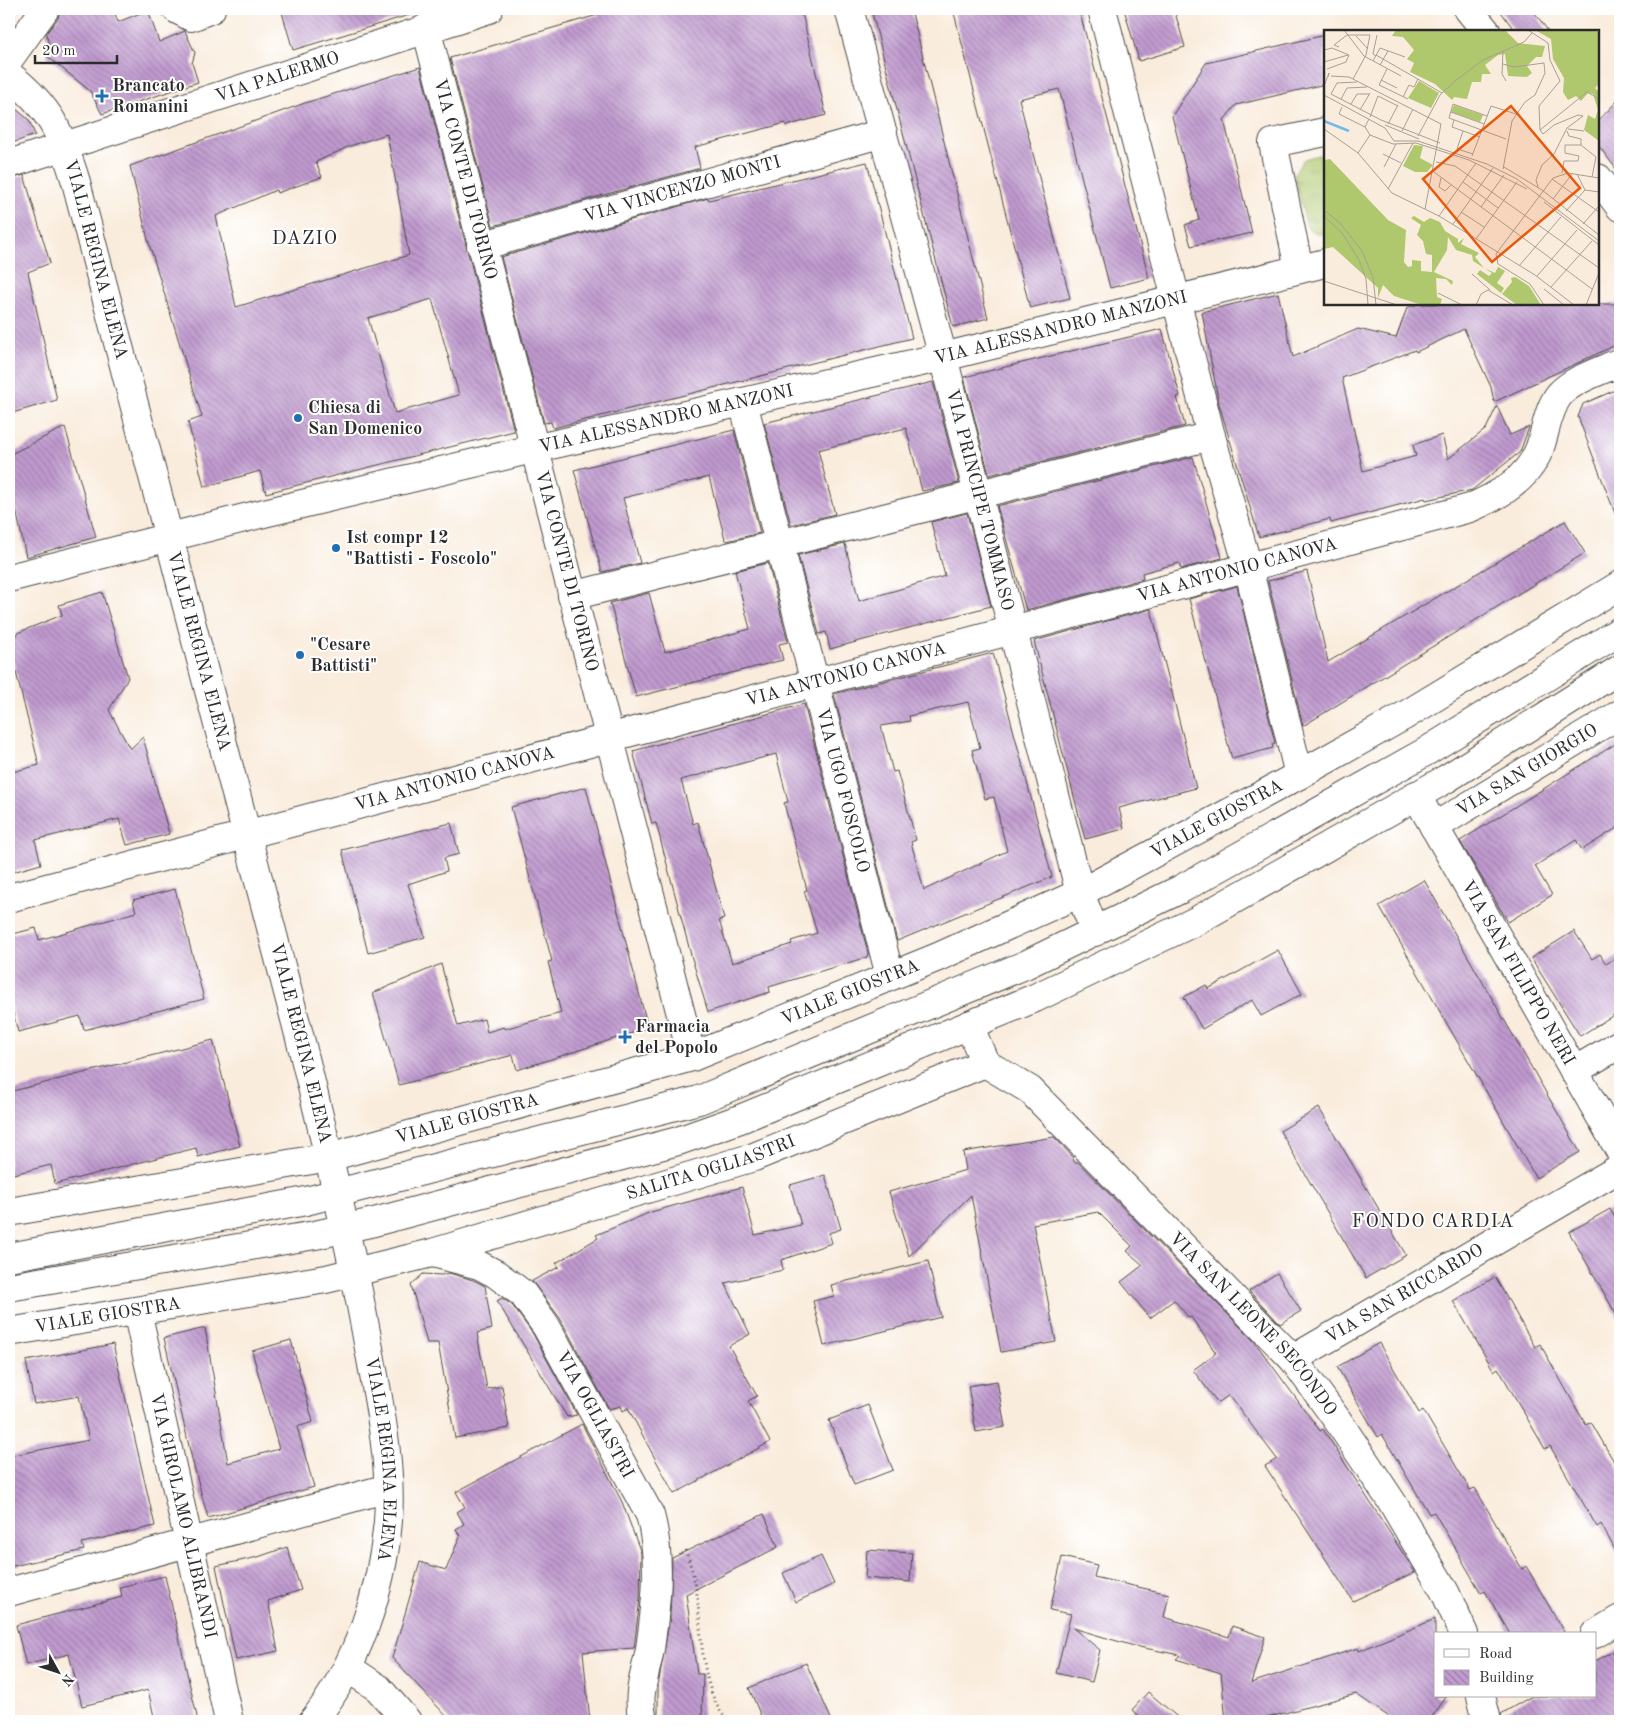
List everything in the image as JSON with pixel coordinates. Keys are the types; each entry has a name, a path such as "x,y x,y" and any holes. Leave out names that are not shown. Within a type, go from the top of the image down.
{"street":[{"path":"9,59 45,9"},
{"path":"176,9 191,17 211,9"},
{"name":"VIA PALERMO","path":"9,164 489,9"},
{"name":"VIA PRINCIPE TOMMASO","path":"849,9 944,357 1080,893 1095,932"},
{"path":"1102,9 1211,436 1248,567 1299,776"},
{"path":"1468,9 1485,30"},
{"name":"VIA CONTE DI TORINO","path":"426,28 533,449 692,1057"},
{"name":"VIALE REGINA ELENA","path":"9,75 34,97 48,113 64,145 167,537 248,834 329,1157 355,1273 378,1394 388,1488 388,1519 384,1555 373,1599 348,1668 314,1721"},
{"path":"1299,269 1273,143 1324,132"},
{"name":"VIA VINCENZO MONTI","path":"481,246 883,133"},
{"name":"VIA ALESSANDRO MANZONI","path":"9,578 167,537 533,449 944,357 1324,263"},
{"name":"VIA ANTONIO CANOVA","path":"9,898 1470,508 1493,498 1526,471 1539,450 1551,409 1560,395 1572,385 1620,362"},
{"name":"VIA UGO FOSCOLO","path":"743,402 890,976"},
{"path":"572,596 1211,436"},
{"name":"VIALE GIOSTRA","path":"9,1212 329,1157 692,1057 938,957 1080,893 1299,776 1404,716 1620,585"},
{"path":"9,1257 337,1193 699,1100 1025,965 1181,889 1427,750 1620,631"},
{"path":"9,1286 344,1228 678,1141 740,1119 1035,998 1196,921 1416,795 1620,670"},
{"name":"VIA SAN GIORGIO","path":"1434,827 1620,714"},
{"name":"VIA SAN FILIPPO NERI","path":"1416,795 1620,1151"},
{"path":"969,1025 985,1063"},
{"path":"1574,1071 1620,1044"},
{"name":"SALITA OGLIASTRI","path":"432,1253 754,1157 985,1063"},
{"name":"VIA SAN LEONE SECONDO","path":"985,1063 1030,1090 1293,1359 1324,1401 1392,1502 1446,1592 1463,1632"},
{"name":"VIA SAN RICCARDO","path":"1293,1359 1620,1168"},
{"name":"VIA OGLIASTRI","path":"355,1273 432,1253 479,1265 496,1274 523,1294 546,1326 650,1515 657,1539 657,1571 650,1649 639,1715"},
{"name":"VIALE GIOSTRA","path":"9,1332 355,1273"},
{"name":"VIA GIROLAMO ALIBRANDI","path":"137,1311 229,1721"},
{"path":"9,1592 388,1488"},
{"path":"1596,1633 1620,1619"},
{"path":"348,1668 378,1688 407,1721"}],"path":[{"path":"684,1543 696,1586 701,1646 712,1693 715,1703 728,1721"}],"green space":[{"path":"1324,153 1324,233 1319,234 1307,228 1294,174 1304,159"}],"building":[{"path":"60,9 113,9 118,22 148,10 159,42 185,31 195,53 192,63 198,82 102,114 90,91 47,56 49,44 46,34 58,18"},
{"path":"281,9 415,9 416,13 293,50"},
{"path":"618,9 801,9 826,115 786,126 786,123 695,147 700,168 493,226 450,58"},
{"path":"871,9 911,9 988,318 953,327"},
{"path":"953,9 1079,9 1149,278 1110,288 1059,89 1019,99 1070,298 1030,308"},
{"path":"1124,9 1174,9 1185,47 1139,61"},
{"path":"1499,9 1532,9 1547,30 1514,30"},
{"path":"1324,35 1324,84 1236,105 1224,120 1252,233 1191,246 1185,225 1199,220 1172,116 1206,63"},
{"path":"420,67 514,431 266,493 260,471 204,487 188,422 202,417 148,240 130,166 305,103","holes":["387,134 409,255 236,307 216,216 276,190 277,193 322,177 316,162 350,146","432,299 459,395 395,413 368,318"]},
{"path":"1620,98 1620,174 1599,146 1599,120"},
{"path":"9,103 29,120 35,135 9,144"},
{"path":"867,162 912,338 553,428 551,422 544,423 501,257 708,198 709,200"},
{"path":"24,175 50,263 28,272 57,400 9,414 9,179"},
{"path":"1278,293 1293,357 1358,329 1396,338 1407,308 1414,305 1620,304 1620,343 1494,402 1491,387 1464,329 1416,352 1415,350 1342,378 1363,471 1416,456 1413,445 1442,435 1448,459 1486,429 1497,406 1510,435 1529,427 1520,452 1472,490 1426,500 1425,498 1331,523 1330,519 1259,537 1219,404 1202,312"},
{"path":"1162,329 1180,396 1177,397 1185,426 989,475 964,377"},
{"path":"933,382 959,483 922,491 906,428 818,450 835,514 791,525 764,423"},
{"path":"1620,388 1620,521 1618,521 1578,417 1583,404"},
{"path":"65,427 96,537 26,557 9,476 9,455"},
{"path":"734,430 760,533 727,541 725,539 709,477 623,498 640,563 602,572 574,470"},
{"path":"1193,457 1222,558 1181,569 1179,563 1142,573 1143,579 1026,610 997,506"},
{"path":"967,513 991,606 830,649 826,632 819,634 798,555 845,544 859,601 945,576 931,522"},
{"path":"1565,521 1585,553 1303,726 1268,581 1307,571 1328,662"},
{"path":"768,563 788,642 779,644 783,660 636,697 610,603 649,593 665,652 750,629 735,571"},
{"path":"1237,586 1275,743 1272,744 1273,748 1232,759 1189,599"},
{"path":"102,592 128,678 109,710 130,749 143,737 169,834 127,845 119,819 35,840 41,864 9,873 9,773 39,765 10,648 17,633 62,615 59,605"},
{"path":"1151,609 1196,788 1119,808 1124,829 1085,839 1034,641"},
{"path":"993,653 1052,877 897,941 834,694","holes":["968,702 980,748 972,750 985,799 994,797 1007,851 924,890 911,842 916,840 897,771 893,772 881,726 910,721 909,716"]},
{"path":"804,704 868,953 867,957 769,987 770,992 708,1012 656,823 652,824 633,751","holes":["776,754 788,802 784,803 807,890 804,891 817,933 791,941 792,944 732,963 719,920 724,919 698,822 693,824 681,780"]},
{"path":"1620,741 1620,826 1582,850 1576,840 1535,866 1552,895 1508,922 1460,841"},
{"path":"586,787 648,1028 517,1070 513,1055 399,1085 373,993 441,964 458,1026 484,1019 487,1032 561,1013 548,962 552,961 511,807"},
{"path":"451,823 459,854 444,858 447,871 408,884 425,937 368,953 342,850"},
{"path":"1424,880 1580,1152 1536,1178 1379,906"},
{"path":"175,889 204,999 84,1030 80,1016 18,1032 9,997 9,935 36,928 39,940 136,912 133,900"},
{"path":"1574,931 1592,959 1600,954 1606,964 1620,955 1620,1011 1580,1036 1531,958"},
{"path":"1278,950 1302,994 1261,1016 1252,1000 1202,1029 1184,997 1206,985 1208,989"},
{"path":"213,1040 240,1146 198,1157 196,1148 55,1184 51,1165 9,1175 9,1092"},
{"path":"1319,1108 1406,1255 1366,1278 1280,1131"},
{"path":"1054,1137 1073,1157 1074,1162 1078,1162 1254,1341 1320,1431 1323,1429 1415,1572 1353,1601 1265,1466 1277,1459 1229,1395 1218,1403 1193,1370 1216,1353 1191,1317 1189,1318 1174,1300 1150,1318 1121,1282 1143,1265 1127,1251 1132,1246 1098,1212 1033,1224 1056,1342 1001,1352 971,1195 909,1256 889,1192 966,1170 963,1152"},
{"path":"825,1175 841,1229 829,1233 832,1243 781,1260 783,1270 725,1283 750,1334 729,1346 757,1396 748,1401 770,1442 674,1494 628,1408 623,1411 621,1406 609,1409 560,1318 532,1281 559,1267 556,1263 598,1238 596,1235 651,1212 742,1187 755,1235 801,1225 790,1185"},
{"path":"1610,1209 1620,1226 1620,1321 1569,1232"},
{"path":"928,1261 941,1317 824,1346 813,1301 834,1296 831,1285"},
{"path":"449,1273 473,1280 485,1286 492,1329 477,1333 487,1389 502,1386 509,1428 455,1438 438,1343 427,1343 411,1285 423,1274 442,1275"},
{"path":"1277,1273 1301,1311 1280,1324 1249,1291"},
{"path":"1495,1277 1535,1347 1540,1344 1586,1425 1591,1422 1620,1472 1620,1559 1601,1524 1597,1527 1550,1446 1545,1449 1498,1368 1494,1371 1453,1301"},
{"path":"502,1298 512,1305 533,1334 577,1415 567,1417 497,1301"},
{"path":"205,1328 228,1463 279,1449 252,1351 291,1340 313,1422 297,1427 314,1487 208,1518 192,1459 164,1338"},
{"path":"1379,1343 1419,1413 1423,1410 1470,1490 1475,1488 1522,1569 1526,1566 1564,1632 1509,1632 1485,1591 1481,1593 1434,1512 1429,1514 1382,1434 1378,1437 1337,1367"},
{"path":"113,1344 155,1526 82,1543 84,1550 9,1567 9,1456 89,1440 79,1396 34,1404 26,1361"},
{"path":"997,1381 1005,1427 976,1432 968,1386"},
{"path":"868,1405 893,1470 854,1485 829,1420"},
{"path":"582,1424 622,1502 641,1553 640,1598 634,1648 583,1652 590,1721 451,1721 392,1658 420,1562 446,1570 460,1536 456,1529 464,1524 457,1512 465,1507 456,1492"},
{"path":"764,1514 778,1547 686,1594 697,1674 703,1674 702,1721 658,1721 658,1686 670,1618 672,1558"},
{"path":"287,1547 301,1590 268,1601 278,1651 236,1660 216,1566 258,1557"},
{"path":"867,1550 912,1553 910,1582 865,1578"},
{"path":"821,1556 834,1584 796,1602 783,1573"},
{"path":"1062,1557 1097,1565 1094,1577 1169,1594 1164,1617 1229,1637 1232,1626 1265,1637 1251,1683 1358,1648 1359,1651 1435,1619 1434,1698 1446,1698 1429,1721 1395,1721 1356,1694 1255,1721 1226,1721 1221,1673 1176,1659 1180,1655 1134,1646 1073,1628 1100,1650 1092,1682 1056,1673 1071,1614 1050,1610"},
{"path":"165,1576 198,1721 155,1721 148,1690 82,1706 69,1654 26,1665 16,1625 122,1597 120,1587"},
{"path":"1620,1648 1620,1716 1610,1721 1502,1721 1501,1714 1529,1698 1596,1698 1596,1660"},
{"path":"806,1663 832,1721 763,1721 749,1688"},
{"path":"1148,1692 1182,1721 1144,1721 1132,1710"}],"place":[{"name":"Brancato Romanini","path":"102,96"},
{"name":"Chiesa di San Domenico","path":"298,418"},
{"name":"Ist compr 12 \"Battisti - Foscolo\"","path":"336,548"},
{"name":"\"Cesare Battisti\"","path":"300,655"},
{"name":"Farmacia del Popolo","path":"625,1037"}],"district":[{"name":"DAZIO","path":"305,239"},
{"name":"FONDO CARDIA","path":"1433,1222"}]}
